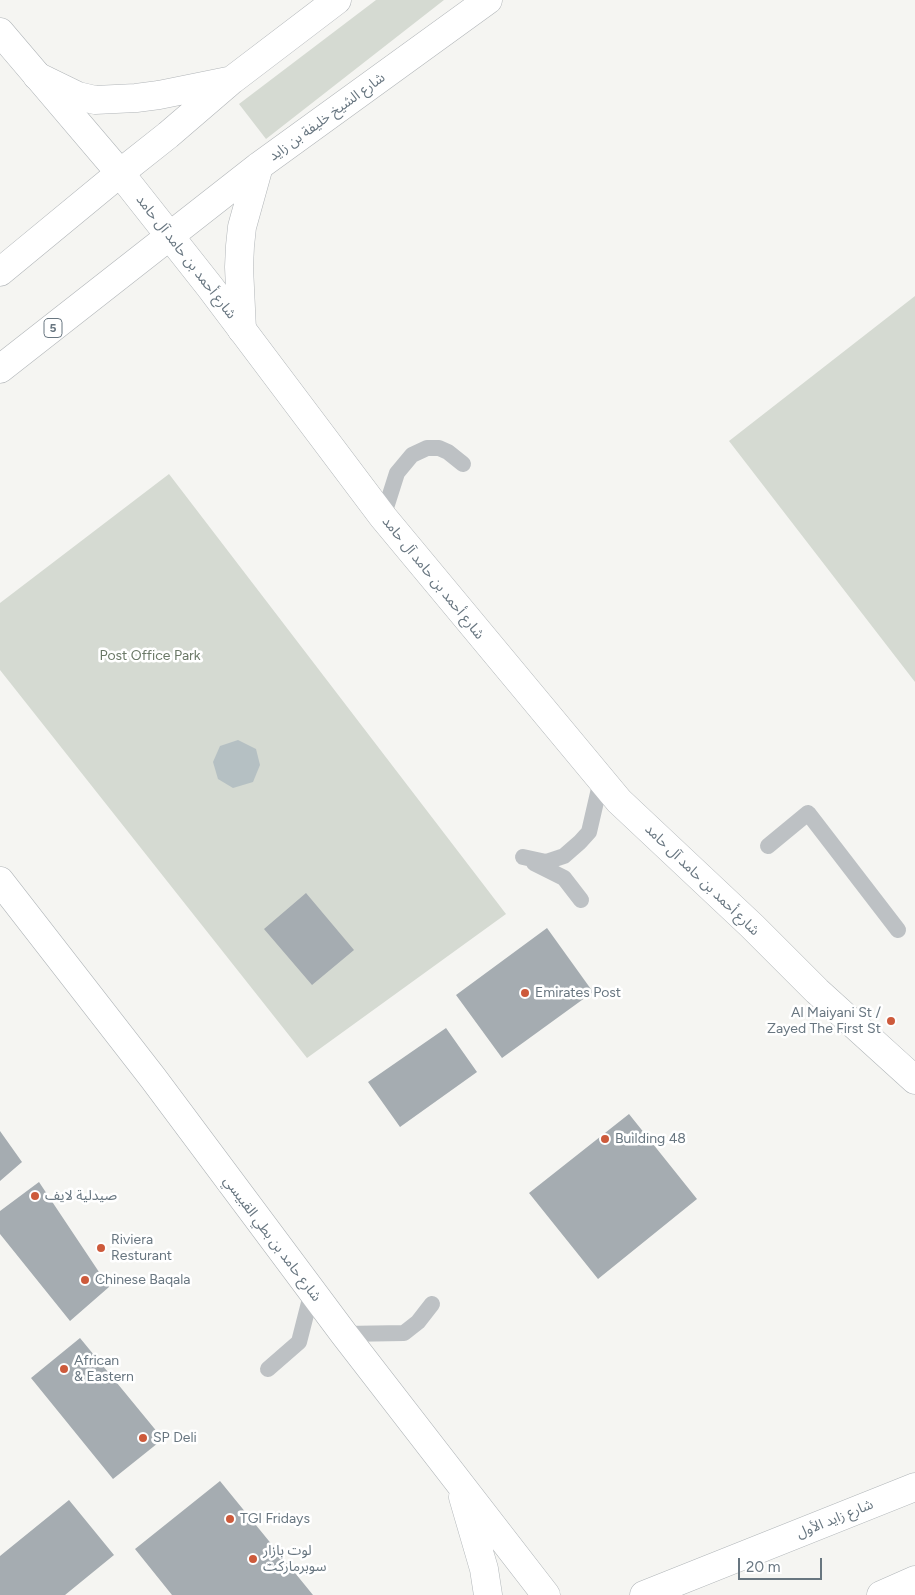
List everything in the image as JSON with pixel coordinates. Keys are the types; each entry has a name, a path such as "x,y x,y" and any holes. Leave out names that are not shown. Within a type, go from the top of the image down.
{"main road":[{"path":"0,272 168,135 232,80 337,0"},
{"name":"شارع الشيخ خليفة بن زايد","path":"169,236 205,210 259,166 488,0"},
{"name":"شارع أحمد بن حامد آل حامد","path":"0,32 120,173 242,330 383,517 619,801 752,926 817,991 915,1080"},
{"path":"37,76 64,91 94,100 159,96 232,80"},
{"path":"242,330 240,246 242,227 259,166"},
{"name":"5","path":"0,369 169,236"},
{"name":"شارع حامد بن بطي القبيسي","path":"0,881 153,1078 344,1334 546,1595"},
{"path":"459,1484 484,1569 488,1595"},
{"name":"شارع زايد الأول","path":"644,1595 915,1487"},
{"path":"881,1595 915,1580"}],"lane":[{"path":"383,517 397,474 412,455 427,448 439,448 448,452 463,464"},
{"path":"581,900 564,878 523,857 546,862 564,856 580,842 589,832 601,780"},
{"path":"768,846 808,813 898,930"},
{"path":"268,1370 299,1342 312,1291"},
{"path":"344,1334 404,1333 418,1322 432,1304"}],"green space":[{"path":"376,0 444,0 266,139 239,104"},
{"path":"915,296 915,682 729,441"},
{"name":"Post Office Park","path":"169,474 506,914 307,1058 0,670 0,603"}],"shaded area":[{"path":"238,740 256,749 260,765 253,782 233,788 218,779 213,762 220,746"}],"building":[{"path":"306,893 354,950 312,985 264,929"},
{"name":"Emirates Post","path":"547,928 593,992 502,1058 456,995"},
{"path":"446,1028 477,1072 400,1127 368,1082"},
{"path":"629,1114 697,1199 598,1279 529,1193"},
{"path":"0,1131 22,1162 0,1181"},
{"path":"39,1182 109,1287 70,1321 0,1234 0,1211"},
{"path":"80,1338 163,1439 113,1479 31,1378"},
{"path":"220,1481 313,1595 172,1595 135,1549"},
{"path":"69,1500 114,1555 65,1595 0,1595 0,1556"}],"place":[{"name":"Emirates Post","path":"525,993"},
{"name":"Al Maiyani St / Zayed The First St","path":"891,1021"},
{"name":"Building 48","path":"605,1139"},
{"name":"صيدلية لايف","path":"35,1196"},
{"name":"Riviera Resturant","path":"101,1248"},
{"name":"Chinese Baqala","path":"85,1280"},
{"name":"African & Eastern","path":"64,1369"},
{"name":"SP Deli","path":"143,1438"},
{"name":"TGI Fridays","path":"230,1519"},
{"name":"لوت بازار سوبرماركت","path":"253,1559"}]}
